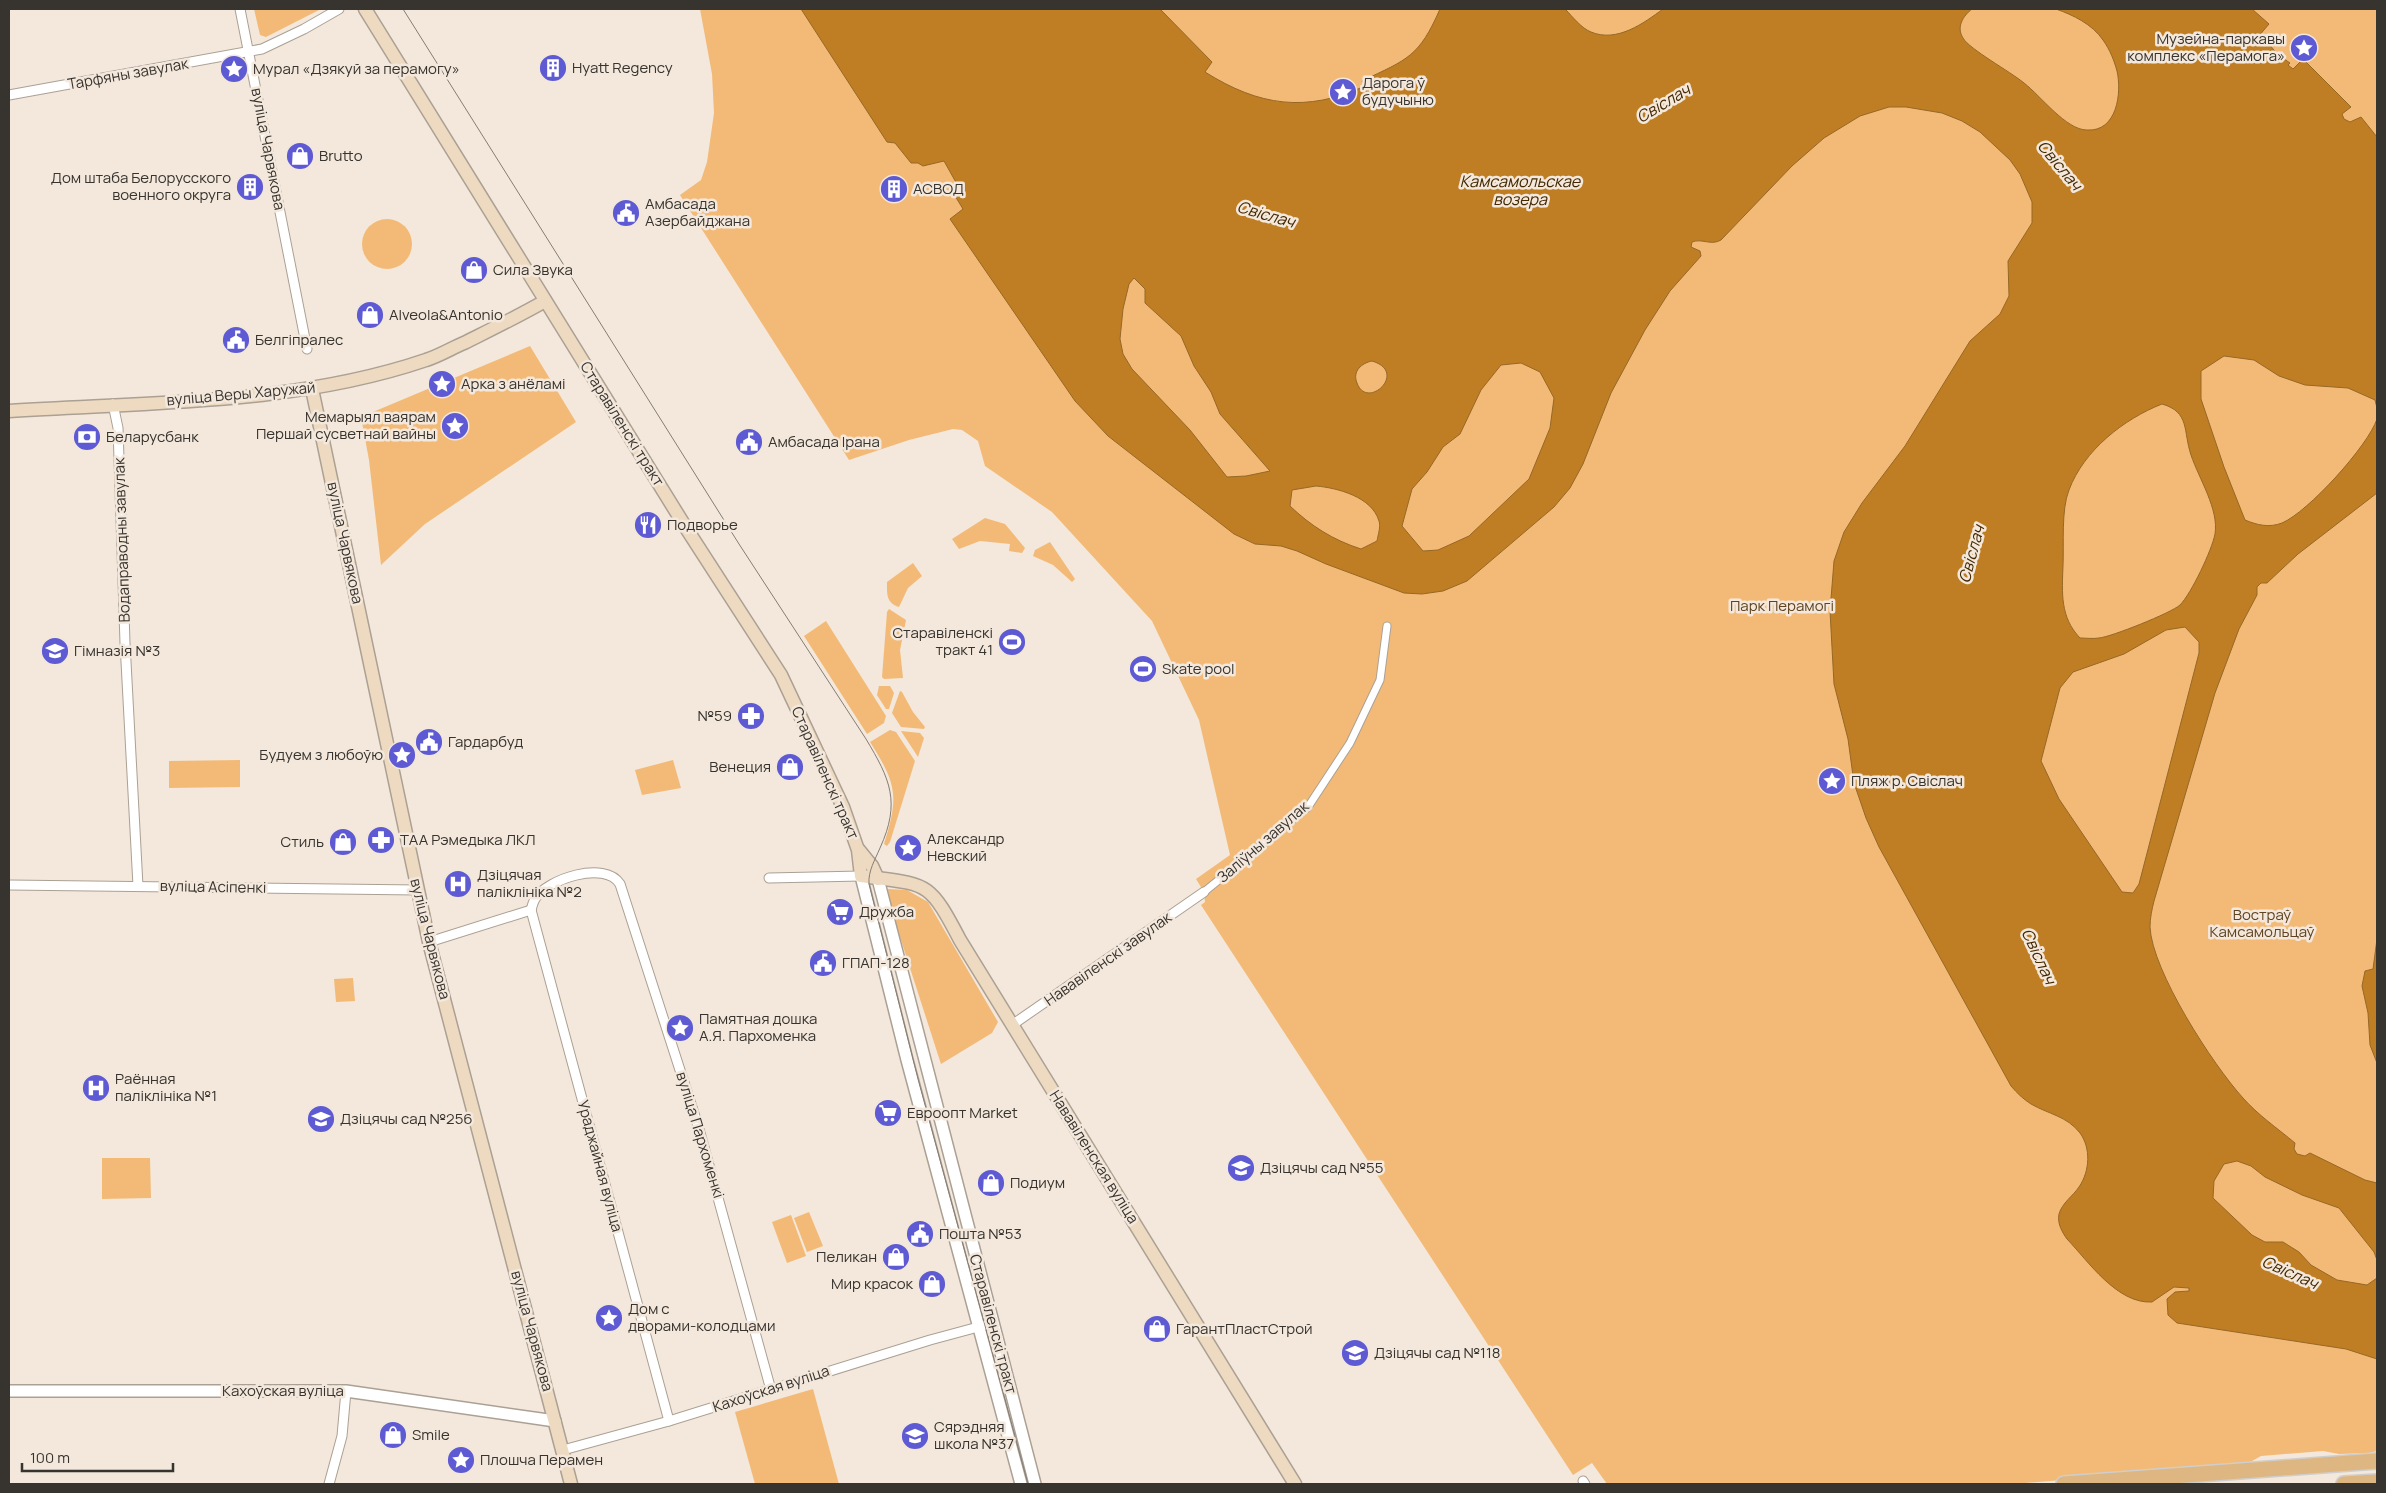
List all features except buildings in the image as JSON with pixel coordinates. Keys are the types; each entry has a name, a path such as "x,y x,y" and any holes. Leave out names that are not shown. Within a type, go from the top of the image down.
{"main road":[{"name":"Старавіленскі тракт","path":"365,9 545,301 781,675 843,807 858,850 861,876"},
{"name":"вуліца Веры Харужай","path":"9,411 256,396 312,389 376,375 428,360 517,317 545,301"},
{"name":"вуліца Чарвякова","path":"312,389 429,942 571,1484"},
{"name":"Старавіленскі тракт","path":"858,850 872,866 878,879"},
{"name":"Нававіленская вуліца","path":"861,876 911,882 927,889 940,903 960,940 1295,1484"},
{"path":"2064,1484 2126,1482 2377,1461"},
{"path":"2344,1484 2377,1482"}],"street":[{"name":"вуліца Чарвякова","path":"240,9 307,348"},
{"name":"Тарфяны завулак","path":"9,95 248,52 284,39 339,9"},
{"name":"Водаправодны завулак","path":"113,404 118,428 125,643 138,886"},
{"name":"Заліўны завулак","path":"1204,892 1308,807 1350,743 1380,680 1387,626"},
{"name":"вуліца Пархоменкі","path":"531,910 534,900 541,892 582,873 607,873 615,876 620,884 699,1129 771,1390"},
{"path":"769,878 861,876"},
{"name":"Старавіленскі тракт","path":"861,876 906,1060 1020,1484"},
{"name":"Старавіленскі тракт","path":"878,879 1035,1484"},
{"name":"вуліца Асіпенкі","path":"9,885 418,890"},
{"name":"Нававіленскі завулак","path":"1012,1025 1204,892"},
{"path":"429,942 531,910"},
{"name":"Ураджайная вуліца","path":"531,910 669,1421"},
{"name":"Кахоўская вуліца","path":"563,1450 669,1421 993,1323"},
{"name":"Кахоўская вуліца","path":"9,1391 346,1391 556,1421"},
{"path":"329,1484 342,1436 346,1391"}],"green space":[{"path":"254,9 321,9 266,37 260,35"},
{"name":"Парк Перамогі","path":"700,9 2377,9 2377,1451 2339,1454 2323,1451 2261,1456 2245,1465 2013,1484 1607,1484 1592,1463 1573,1475 1201,905 1205,902 1204,892 1196,879 1230,855 1199,720 1152,621 1052,512 985,466 978,441 962,430 953,429 909,440 849,460 680,195 701,180 707,162 714,113 712,74"},
{"path":"387,219 396,221 407,230 412,244 410,253 401,264 387,269 378,267 367,258 362,244 364,235 373,224"},
{"path":"530,346 576,422 425,524 381,565 369,460 361,417"},
{"path":"985,518 1005,524 1025,548 1022,553 1009,551 1010,544 980,541 959,549 952,539"},
{"path":"1050,542 1075,579 1072,582 1053,565 1033,556 1035,550"},
{"path":"913,563 922,576 908,588 899,607 889,600 887,582"},
{"path":"889,609 906,620 900,650 903,678 884,679 882,677 887,612"},
{"path":"826,621 886,716 884,723 867,734 804,636"},
{"path":"879,686 890,686 894,693 889,709 886,709 877,695"},
{"path":"900,691 925,727 924,729 901,727 892,713"},
{"path":"890,730 896,732 915,761 890,842 887,846 884,844 892,814 893,791 886,769 870,742"},
{"path":"901,731 920,733 924,738 918,757"},
{"path":"240,760 240,787 169,788 169,761"},
{"path":"673,760 681,788 642,795 635,770"},
{"path":"888,889 907,890 928,902 998,1022 992,1033 941,1064 889,903"},
{"path":"353,978 355,1001 336,1002 334,979"},
{"path":"102,1158 150,1158 151,1198 102,1199"},
{"path":"809,1212 823,1246 807,1252 794,1218"},
{"path":"791,1215 806,1256 787,1263 772,1222"},
{"path":"813,1389 839,1484 755,1484 735,1412"}],"water":[{"name":"Камсамольскае возера","path":"801,9 1160,9 1212,62 1205,72 1244,92 1283,102 1303,102 1343,95 1365,86 1362,81 1401,61 1418,47 1433,25 1440,9 1565,9 1587,30 1601,35 1611,35 1630,30 1663,9 1972,9 1963,18 1960,26 1961,34 1967,43 2024,83 2062,119 2079,129 2087,130 2097,129 2105,125 2111,118 2118,100 2117,71 2110,51 2099,34 2082,21 2056,9 2252,9 2269,24 2258,37 2264,42 2266,40 2277,54 2290,63 2288,65 2293,69 2303,59 2351,107 2342,114 2344,119 2350,122 2361,117 2377,137 2377,408 2375,400 2348,388 2305,385 2279,376 2254,360 2224,356 2201,371 2201,399 2224,467 2245,520 2268,526 2282,523 2307,506 2350,461 2377,419 2377,493 2298,554 2267,583 2261,583 2257,587 2257,595 2239,629 2215,693 2154,901 2150,927 2153,946 2172,992 2216,1064 2243,1098 2261,1116 2295,1143 2294,1149 2297,1154 2305,1156 2310,1153 2365,1180 2377,1183 2377,1260 2374,1252 2339,1208 2302,1195 2265,1177 2251,1166 2237,1161 2224,1164 2214,1181 2213,1198 2252,1235 2265,1242 2283,1242 2299,1252 2311,1265 2337,1280 2367,1285 2377,1278 2377,1359 2346,1349 2177,1323 2168,1315 2167,1299 2175,1292 2189,1291 2189,1288 2174,1287 2152,1302 2139,1301 2115,1289 2094,1269 2067,1239 2059,1224 2059,1214 2063,1206 2083,1181 2088,1160 2084,1139 2075,1127 2031,1104 2011,1086 1879,847 1866,818 1854,783 1848,739 1834,684 1830,611 1834,561 1844,532 1862,503 1905,446 1970,341 2000,314 2009,296 2008,261 2032,223 2032,202 2020,174 2010,160 1980,132 1962,121 1942,113 1906,107 1889,107 1860,116 1824,138 1792,166 1721,240 1717,242 1692,242 1691,247 1700,251 1701,256 1670,291 1645,330 1611,393 1583,464 1570,488 1554,507 1467,581 1443,591 1422,594 1404,593 1326,564 1297,551 1281,546 1255,544 1234,534 1108,436 1075,401 950,219 963,209 952,191 958,186 944,161 923,166 918,163 911,163 895,143 887,142","holes":["1134,278 1145,289 1145,303 1181,336 1194,366 1211,392 1220,414 1270,471 1246,476 1227,477 1190,430 1132,369 1123,354 1120,339 1123,309 1129,284","1372,361 1382,366 1387,373 1382,387 1369,393 1362,391 1356,379 1359,368","1521,363 1540,372 1554,398 1550,428 1529,479 1469,536 1438,550 1423,551 1402,526 1412,489 1427,472 1443,447 1460,434 1481,390 1501,365","2162,404 2177,412 2181,417 2194,464 2208,494 2214,514 2215,534 2210,550 2190,592 2180,605 2154,619 2106,637 2080,638 2069,622 2063,595 2063,527 2066,498 2076,475 2095,449 2120,427","1316,486 1325,487 1353,495 1362,500 1375,513 1380,523 1377,541 1361,549 1323,532 1290,506 1292,490","2185,627 2199,642 2199,653 2139,884 2133,893 2122,892 2059,799 2041,761 2060,688 2073,672 2124,654 2166,630"]},
{"path":"2377,939 2377,1063 2370,1045 2368,1013 2362,986 2365,971 2373,969"}],"tram line":[{"path":"403,9 739,544 866,739 887,779 890,791 890,817 871,870 869,884 918,1079 1028,1484"}],"place":[{"name":"Музейна-паркавы комплекс «Перамога»","path":"2304,48"},
{"name":"Hyatt Regency","path":"553,68"},
{"name":"Мурал «Дзякуй за перамогу»","path":"234,69"},
{"name":"Дарога ў будучыню","path":"1343,92"},
{"name":"Brutto","path":"300,156"},
{"name":"Дом штаба Белорусского военного округа","path":"250,187"},
{"name":"АСВОД","path":"894,189"},
{"name":"Амбасада Азербайджана","path":"626,213"},
{"name":"Сила Звука","path":"474,270"},
{"name":"Alveola&Antonio","path":"370,315"},
{"name":"Белгіпралес","path":"236,340"},
{"name":"Арка з анёламі","path":"442,384"},
{"name":"Мемарыял ваярам Першай сусветнай вайны","path":"455,426"},
{"name":"Беларусбанк","path":"87,437"},
{"name":"Амбасада Ірана","path":"749,442"},
{"name":"Подворье","path":"648,525"},
{"name":"Старавіленскі тракт 41","path":"1012,642"},
{"name":"Гімназія №3","path":"55,651"},
{"name":"Skate pool","path":"1143,669"},
{"name":"№59","path":"751,716"},
{"name":"Гардарбуд","path":"429,742"},
{"name":"Будуем з любоўю","path":"402,755"},
{"name":"Венеция","path":"790,767"},
{"name":"Пляж р. Свіслач","path":"1832,781"},
{"name":"ТАА Рэмедыка ЛКЛ","path":"381,840"},
{"name":"Стиль","path":"343,842"},
{"name":"Александр Невский","path":"908,848"},
{"name":"Дзіцячая паліклініка №2","path":"458,884"},
{"name":"Дружба","path":"840,912"},
{"name":"ГПАП-128","path":"823,963"},
{"name":"Памятная дошка А.Я. Пархоменка","path":"680,1028"},
{"name":"Раённая паліклініка №1","path":"96,1088"},
{"name":"Евроопт Market","path":"888,1113"},
{"name":"Дзіцячы сад №256","path":"321,1119"},
{"name":"Дзіцячы сад №55","path":"1241,1168"},
{"name":"Подиум","path":"991,1183"},
{"name":"Пошта №53","path":"920,1234"},
{"name":"Пеликан","path":"896,1257"},
{"name":"Мир красок","path":"932,1284"},
{"name":"Дом с дворами-колодцами","path":"609,1318"},
{"name":"ГарантПластСтрой","path":"1157,1329"},
{"name":"Дзіцячы сад №118","path":"1355,1353"},
{"name":"Smile","path":"393,1435"},
{"name":"Сярэдняя школа №37","path":"915,1436"},
{"name":"Плошча Перамен","path":"461,1460"}],"water label":[{"name":"Свіслач","path":"1663,103"},
{"name":"Свіслач","path":"2060,165"},
{"name":"Свіслач","path":"1266,214"},
{"name":"Свіслач","path":"1971,554"},
{"name":"Свіслач","path":"2039,956"},
{"name":"Свіслач","path":"2290,1272"}],"park label":[{"name":"Востраў Камсамольцаў","path":"2262,924"}]}
